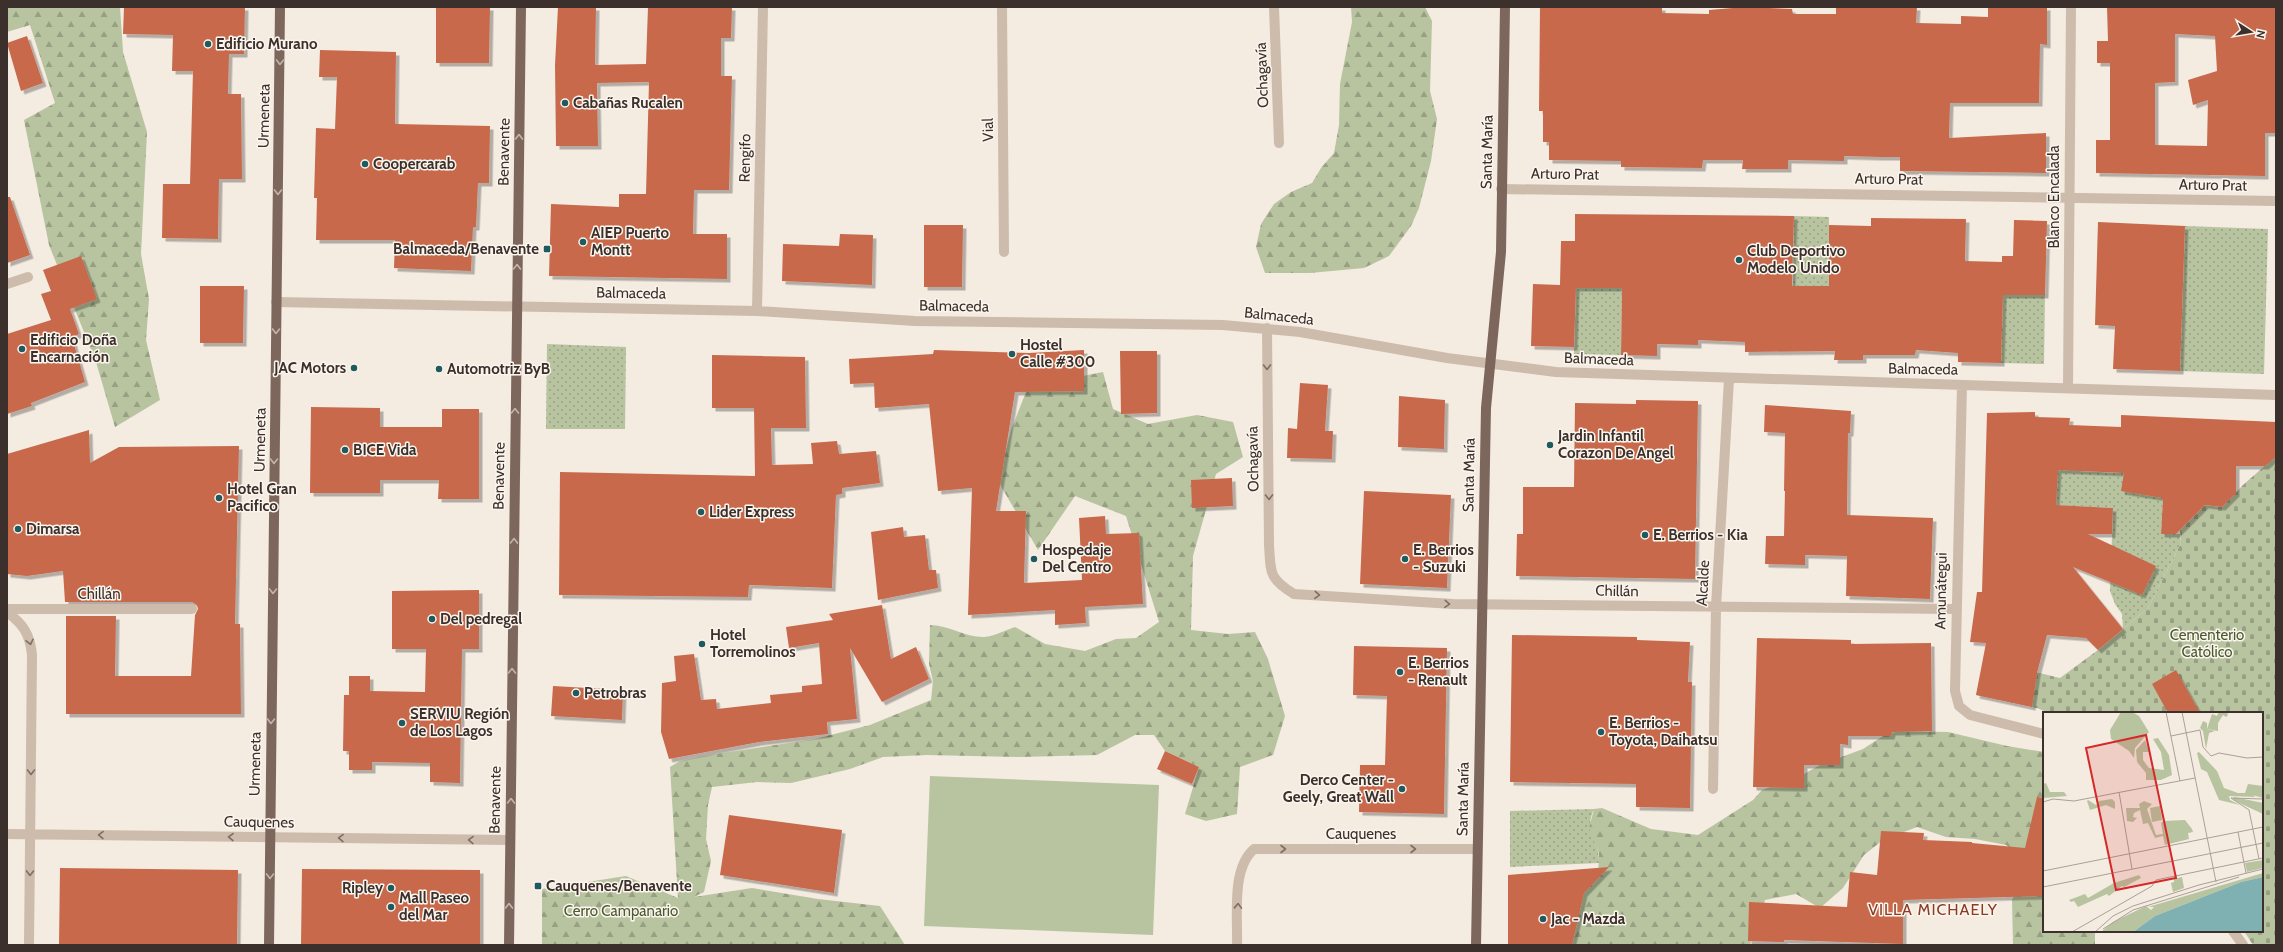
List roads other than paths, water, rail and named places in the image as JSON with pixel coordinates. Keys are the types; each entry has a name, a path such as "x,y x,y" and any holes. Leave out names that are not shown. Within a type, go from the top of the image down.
{"main road":[{"name":"Urmeneta","path":"269,945 280,7"},
{"name":"Benavente","path":"509,945 521,7"},
{"name":"Santa María","path":"1476,945 1481,604 1486,408 1502,252 1501,189 1505,7"}],"street":[{"name":"Rengifo","path":"757,310 763,7"},
{"name":"Vial","path":"1002,7 1004,252"},
{"name":"Ochagavía","path":"1274,7 1279,143"},
{"name":"Blanco Encalada","path":"2068,387 2071,7"},
{"name":"Arturo Prat","path":"1501,189 2276,201"},
{"path":"7,284 28,277"},
{"name":"Balmaceda","path":"276,302 757,310 915,321 1180,324 1267,328 1491,364 1556,372 1729,379 2068,387 2276,395"},
{"name":"Ochagavía","path":"1267,328 1269,544 1272,574 1280,586"},
{"name":"Alcalde","path":"1713,789 1716,607 1729,379"},
{"name":"Amunátegui","path":"1962,385 1955,691 1959,706 1970,715 2043,734"},
{"name":"Chillán","path":"1280,586 1294,594 1481,604 1956,609"},
{"name":"Chillán","path":"7,611 192,609"},
{"path":"7,611 26,629 32,654 29,945"},
{"name":"Cauquenes","path":"7,834 510,840"},
{"name":"Cauquenes","path":"1237,945 1239,876 1247,856 1254,849 1477,849"},
{"path":"2234,932 2243,945"}],"place":[{"name":"Edificio Murano","path":"208,44"},
{"name":"Cabañas Rucalen","path":"565,103"},
{"name":"Coopercarab","path":"365,164"},
{"name":"AIEP Puerto Montt","path":"583,242"},
{"name":"Balmaceda/Benavente","path":"547,249"},
{"name":"Club Deportivo Modelo Unido","path":"1739,260"},
{"name":"Edificio Doña Encarnación","path":"22,349"},
{"name":"Hostel Calle #300","path":"1012,354"},
{"name":"JAC Motors","path":"354,368"},
{"name":"Automotriz ByB","path":"439,369"},
{"name":"Jardin Infantil Corazon De Angel","path":"1550,445"},
{"name":"BICE Vida","path":"345,450"},
{"name":"Hotel Gran Pacifico","path":"219,498"},
{"name":"Lider Express","path":"701,512"},
{"name":"Dimarsa","path":"18,529"},
{"name":"E. Berrios - Kia","path":"1645,535"},
{"name":"Hospedaje Del Centro","path":"1034,559"},
{"name":"E. Berrios - Suzuki","path":"1405,559"},
{"name":"Del pedregal","path":"432,619"},
{"name":"Hotel Torremolinos","path":"702,644"},
{"name":"E. Berrios - Renault","path":"1400,672"},
{"name":"Petrobras","path":"576,693"},
{"name":"SERVIU Región de Los Lagos","path":"402,723"},
{"name":"E. Berrios - Toyota, Daihatsu","path":"1601,732"},
{"name":"Derco Center - Geely, Great Wall","path":"1402,789"},
{"name":"Cauquenes/Benavente","path":"538,886"},
{"name":"Ripley","path":"391,888"},
{"name":"Mall Paseo del Mar","path":"391,907"},
{"name":"Jac - Mazda","path":"1543,919"}],"district":[{"name":"VILLA MICHAELY","path":"1933,909"}],"park label":[{"name":"Cementerio Católico","path":"2207,644"},
{"name":"Cerro Campanario","path":"621,911"}]}
